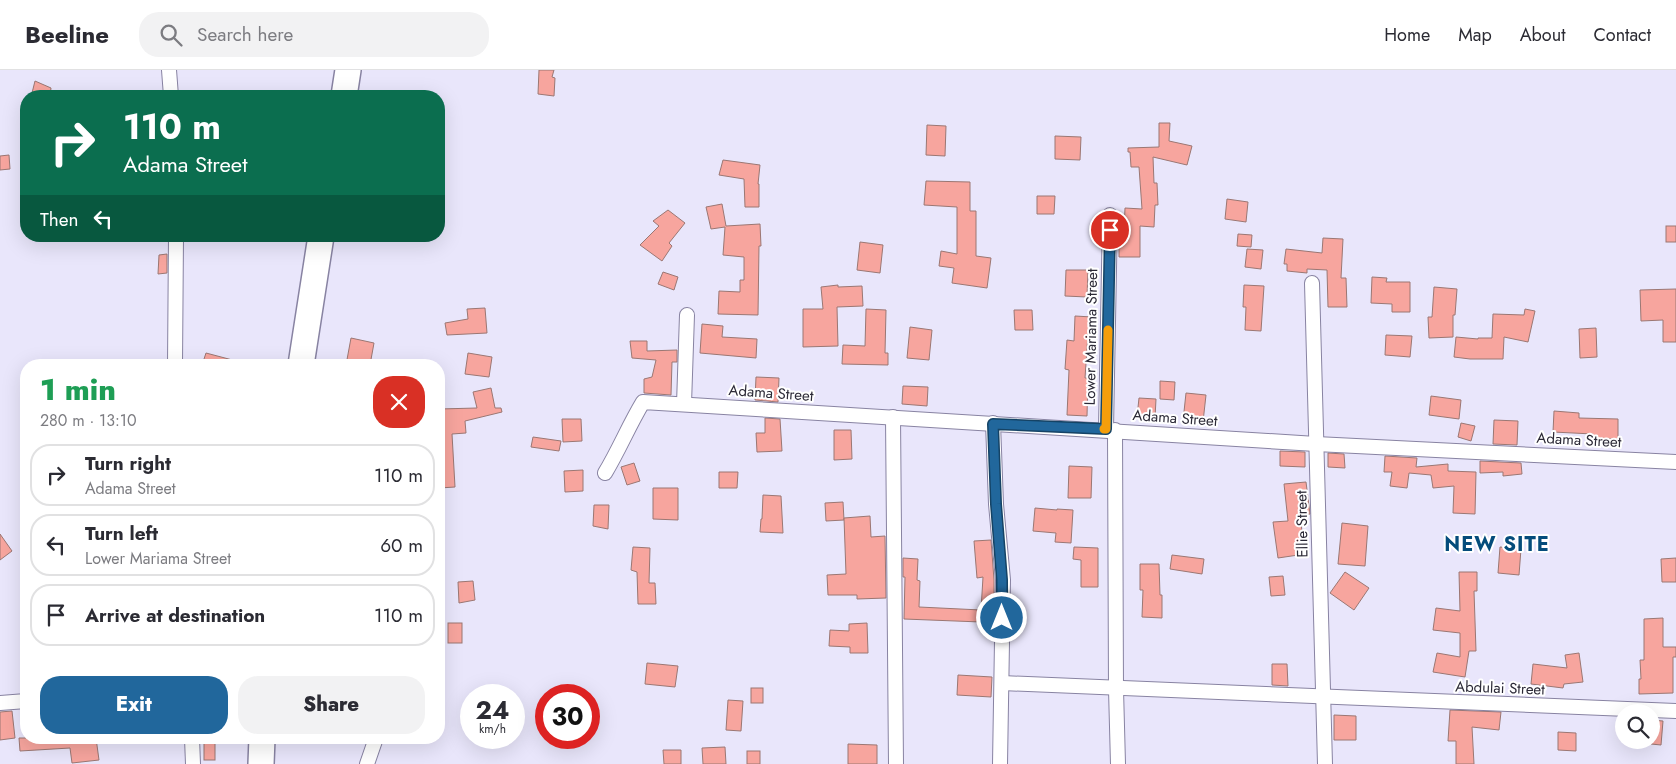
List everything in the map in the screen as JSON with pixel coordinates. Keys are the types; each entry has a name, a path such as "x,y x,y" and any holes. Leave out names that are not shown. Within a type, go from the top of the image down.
{"highway":[{"path":"345,90 348,70"},
{"path":"302,359 320,242"},
{"path":"261,764 262,744"}],"street":[{"path":"169,70 171,90"},
{"name":"Lower Mariama Street","path":"1110,215 1110,430 1118,764"},
{"path":"176,242 176,359"},
{"name":"Ellie Street","path":"1312,283 1325,764"},
{"path":"684,404 687,315"},
{"name":"Adama Street","path":"605,473 642,402 1316,444 1676,462"},
{"path":"893,417 896,764"},
{"path":"993,424 996,504 1002,580 1000,764"},
{"name":"Abdulai Street","path":"1002,683 1676,711"},
{"path":"0,703 20,701"},
{"path":"192,744 193,764"},
{"path":"367,764 374,744"}],"building":[{"path":"539,70 554,70 552,77 555,78 554,96 538,94"},
{"path":"35,81 51,88 51,90 33,90"},
{"path":"1159,123 1170,123 1169,141 1192,146 1187,165 1153,157 1154,183 1157,183 1158,205 1155,205 1154,227 1140,226 1140,257 1119,257 1119,230 1124,230 1125,208 1142,209 1139,167 1131,167 1128,148 1159,147"},
{"path":"927,125 946,126 945,156 926,155"},
{"path":"1055,136 1081,137 1080,160 1055,159"},
{"path":"9,155 10,169 0,170 0,156"},
{"path":"723,160 760,165 758,184 759,207 745,207 744,179 719,175"},
{"path":"926,181 970,182 970,211 976,211 976,256 991,258 987,288 952,283 954,268 939,266 941,251 957,254 957,207 924,205"},
{"path":"1037,196 1055,196 1054,214 1037,214"},
{"path":"1227,199 1248,202 1246,222 1225,219"},
{"path":"722,204 726,226 760,224 758,315 718,314 719,291 740,292 740,280 744,280 744,257 723,255 725,227 711,229 706,207"},
{"path":"668,210 685,223 669,243 672,246 662,261 640,245 659,226 653,221"},
{"path":"1666,226 1676,226 1676,242 1666,242"},
{"path":"1238,234 1252,235 1251,247 1237,246"},
{"path":"1323,238 1343,239 1341,278 1346,278 1347,307 1328,307 1327,270 1307,269 1307,273 1287,271 1287,264 1284,264 1286,249 1322,253"},
{"path":"860,242 883,245 880,273 857,270"},
{"path":"1247,249 1263,250 1261,269 1245,267"},
{"path":"167,254 167,273 158,274 159,255"},
{"path":"1066,270 1088,270 1087,297 1065,296"},
{"path":"663,272 678,277 674,290 658,284"},
{"path":"1372,277 1387,278 1386,282 1410,282 1410,312 1392,312 1392,304 1371,303"},
{"path":"838,285 838,287 862,286 863,306 837,307 838,346 803,347 803,309 823,309 821,287"},
{"path":"1244,285 1264,286 1261,331 1245,330 1246,307 1243,307"},
{"path":"1434,287 1457,289 1455,315 1453,315 1453,337 1429,338 1428,317 1432,317"},
{"path":"1676,289 1676,342 1663,342 1663,320 1641,321 1640,290"},
{"path":"485,308 487,333 447,335 445,323 468,319 467,309"},
{"path":"866,309 886,310 885,353 888,353 888,365 842,364 843,345 865,346"},
{"path":"1525,309 1535,311 1528,342 1504,337 1503,359 1454,357 1456,337 1492,338 1493,314 1524,315"},
{"path":"1014,310 1032,310 1033,330 1015,330"},
{"path":"1075,316 1092,317 1091,334 1088,334 1085,378 1088,378 1087,416 1067,415 1069,370 1065,369 1067,340 1074,341"},
{"path":"702,324 723,326 722,337 757,339 756,358 700,353"},
{"path":"910,327 932,330 929,360 907,358"},
{"path":"1596,328 1597,357 1580,358 1579,329"},
{"path":"1386,335 1412,336 1410,357 1385,355"},
{"path":"351,338 374,343 371,359 347,359"},
{"path":"630,341 647,341 647,351 677,350 677,362 672,362 671,395 644,393 644,379 652,377 656,360 632,358"},
{"path":"206,353 229,359 204,359"},
{"path":"468,353 492,357 489,377 465,374"},
{"path":"756,377 779,378 778,402 755,400"},
{"path":"1160,381 1175,382 1174,400 1160,399"},
{"path":"903,386 928,387 927,406 902,404"},
{"path":"491,388 495,408 501,408 502,412 465,421 466,433 452,434 455,487 445,488 445,409 477,408 473,392"},
{"path":"1186,393 1206,395 1203,422 1183,421"},
{"path":"1431,396 1461,400 1459,419 1429,415"},
{"path":"1139,398 1156,399 1155,418 1137,417"},
{"path":"1554,411 1579,413 1579,418 1618,419 1618,439 1593,438 1593,434 1553,432"},
{"path":"765,418 780,419 782,451 757,452 756,433 765,433"},
{"path":"562,419 581,419 582,441 563,442"},
{"path":"1494,420 1518,421 1517,445 1493,444"},
{"path":"1461,423 1475,426 1471,441 1458,437"},
{"path":"834,430 851,430 852,459 834,460"},
{"path":"533,437 561,441 559,451 531,447"},
{"path":"1280,451 1305,452 1305,467 1280,466"},
{"path":"1328,453 1344,454 1345,468 1328,467"},
{"path":"1385,456 1417,458 1416,467 1448,464 1448,471 1476,472 1475,514 1453,513 1454,486 1433,488 1431,475 1409,473 1407,488 1390,486 1392,472 1384,472"},
{"path":"1480,461 1521,463 1522,474 1503,476 1503,472 1480,473"},
{"path":"634,463 640,481 627,485 621,467"},
{"path":"1069,466 1092,467 1091,498 1068,498"},
{"path":"583,470 583,491 565,492 564,471"},
{"path":"719,472 738,472 737,488 719,488"},
{"path":"1306,482 1310,514 1300,516 1305,554 1278,558 1273,522 1288,521 1284,484"},
{"path":"653,488 678,488 678,520 653,519"},
{"path":"763,495 781,496 783,533 760,532"},
{"path":"843,502 844,520 826,521 825,503"},
{"path":"594,505 609,505 608,529 593,526"},
{"path":"1035,508 1073,510 1071,543 1055,542 1056,533 1033,531"},
{"path":"870,516 871,537 885,536 886,598 857,599 857,595 828,595 827,575 846,574 844,518"},
{"path":"1342,523 1368,526 1365,566 1338,564"},
{"path":"0,534 12,551 0,560"},
{"path":"991,540 994,580 994,624 904,619 905,577 903,577 903,558 918,559 917,580 920,581 919,607 981,610 983,577 977,578 974,541"},
{"path":"633,547 650,548 649,583 655,583 656,604 638,604 637,572 631,570"},
{"path":"1074,547 1098,548 1098,587 1081,587 1081,560 1073,559"},
{"path":"1500,547 1521,549 1519,575 1498,573"},
{"path":"1172,555 1204,559 1202,574 1170,569"},
{"path":"1676,558 1676,582 1662,582 1661,559"},
{"path":"1140,564 1159,564 1162,618 1142,617 1143,590 1140,590"},
{"path":"1345,572 1369,588 1354,610 1330,593"},
{"path":"1459,572 1477,572 1477,591 1474,591 1476,651 1469,651 1465,677 1433,672 1437,653 1460,657 1460,633 1433,630 1436,608 1460,611"},
{"path":"1283,576 1285,595 1271,596 1269,577"},
{"path":"473,581 475,600 459,603 458,582"},
{"path":"1663,618 1663,647 1676,647 1676,657 1673,657 1673,693 1639,694 1639,679 1641,679 1640,660 1644,660 1644,619"},
{"path":"448,623 462,623 462,643 448,643"},
{"path":"867,623 868,653 850,653 850,647 829,646 830,630 849,631 849,624"},
{"path":"1579,653 1583,682 1564,684 1563,688 1531,684 1533,664 1567,668 1565,655"},
{"path":"647,663 678,666 675,687 645,684"},
{"path":"1272,664 1287,664 1288,686 1272,685"},
{"path":"958,675 992,677 991,697 957,695"},
{"path":"751,688 763,688 763,703 751,703"},
{"path":"728,700 743,701 741,731 726,730"},
{"path":"1450,710 1501,712 1499,730 1472,727 1474,764 1456,764 1456,741 1448,741"},
{"path":"12,711 15,738 0,740 0,712"},
{"path":"1334,715 1356,716 1356,740 1334,740"},
{"path":"1660,721 1663,721 1660,745"},
{"path":"1558,732 1576,733 1576,751 1558,750"},
{"path":"19,738 20,744 97,744 99,760 72,763 70,748 20,751"},
{"path":"204,744 215,744 215,760 204,760"},
{"path":"848,744 877,745 877,764 848,764"},
{"path":"725,747 726,764 703,764 702,748"},
{"path":"663,750 681,750 681,764 664,764"},
{"path":"747,751 760,751 760,764 747,764"}],"slow traffic":[{"path":"1104,429 1106,429 1108,330"}],"district":[{"name":"NEW SITE","path":"1497,544"}],"route":[{"path":"1002,618 1002,580 996,504 993,424 1106,429 1110,230"}]}
